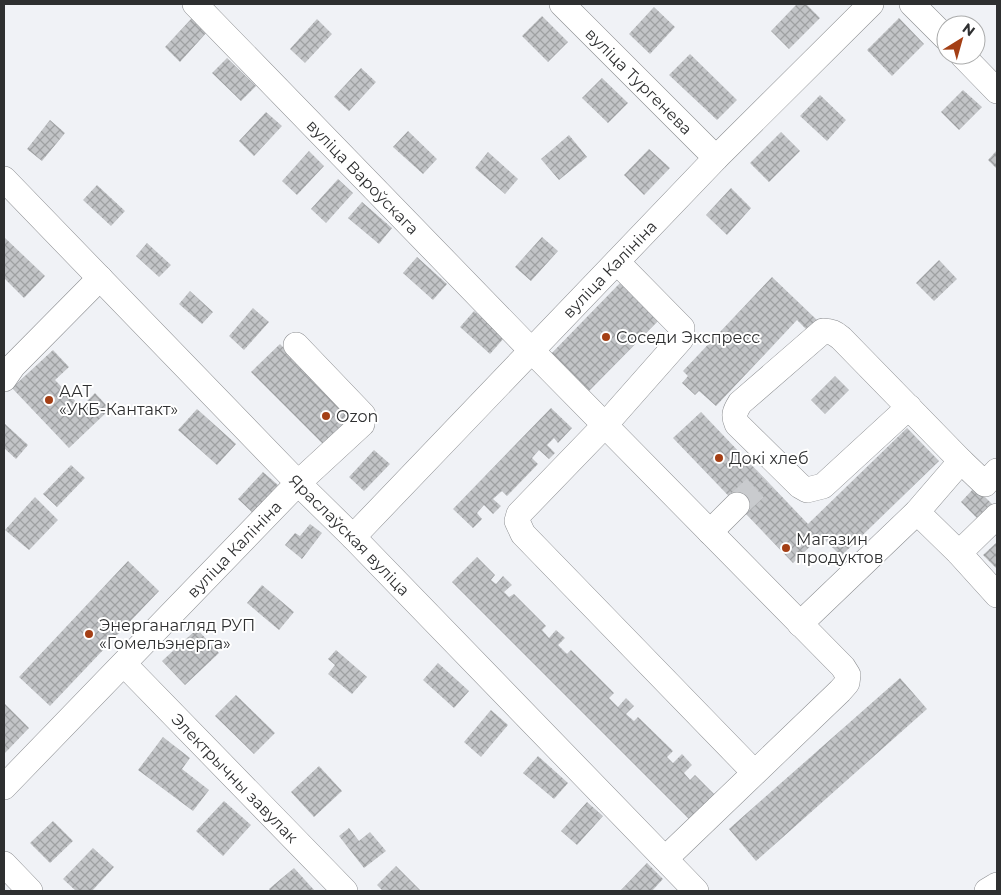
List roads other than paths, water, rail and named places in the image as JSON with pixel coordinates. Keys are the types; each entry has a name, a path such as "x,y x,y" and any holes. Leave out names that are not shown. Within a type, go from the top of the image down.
{"street":[{"name":"вуліца Вароўскага","path":"195,4 532,351 843,666 848,675 847,683 754,772"},
{"name":"вуліца Тургенева","path":"562,4 716,158"},
{"name":"вуліца Калініна","path":"353,537 716,158 871,4"},
{"path":"912,4 936,28"},
{"path":"972,65 997,91"},
{"name":"Яраслаўская вуліца","path":"4,179 696,891"},
{"path":"617,262 682,328 679,343 605,425 520,514 517,521 523,534 754,772 666,858"},
{"path":"4,380 13,366 100,278"},
{"path":"908,407 823,486 807,490 772,472 737,424 734,416 740,403 823,331 835,333 841,338 908,407 961,462 993,483"},
{"name":"вуліца Калініна","path":"4,787 298,483 358,428 363,420 363,415 296,345"},
{"path":"800,624 917,512 961,462"},
{"path":"710,532 737,505"},
{"path":"917,512 959,553 997,595"},
{"path":"959,553 997,516"},
{"name":"Электрычны завулак","path":"124,664 345,891"},
{"path":"4,864 30,891"},
{"path":"987,891 997,885"}],"tunnel":[{"path":"737,505 765,479"}],"place":[{"name":"Соседи Экспресс","path":"606,337"},
{"name":"ААТ «УКБ-Кантакт»","path":"49,400"},
{"name":"Ozon","path":"326,416"},
{"name":"Докі хлеб","path":"719,458"},
{"name":"Магазин продуктов","path":"786,548"},
{"name":"Энерганагляд РУП «Гомельэнерга»","path":"89,634"}]}
